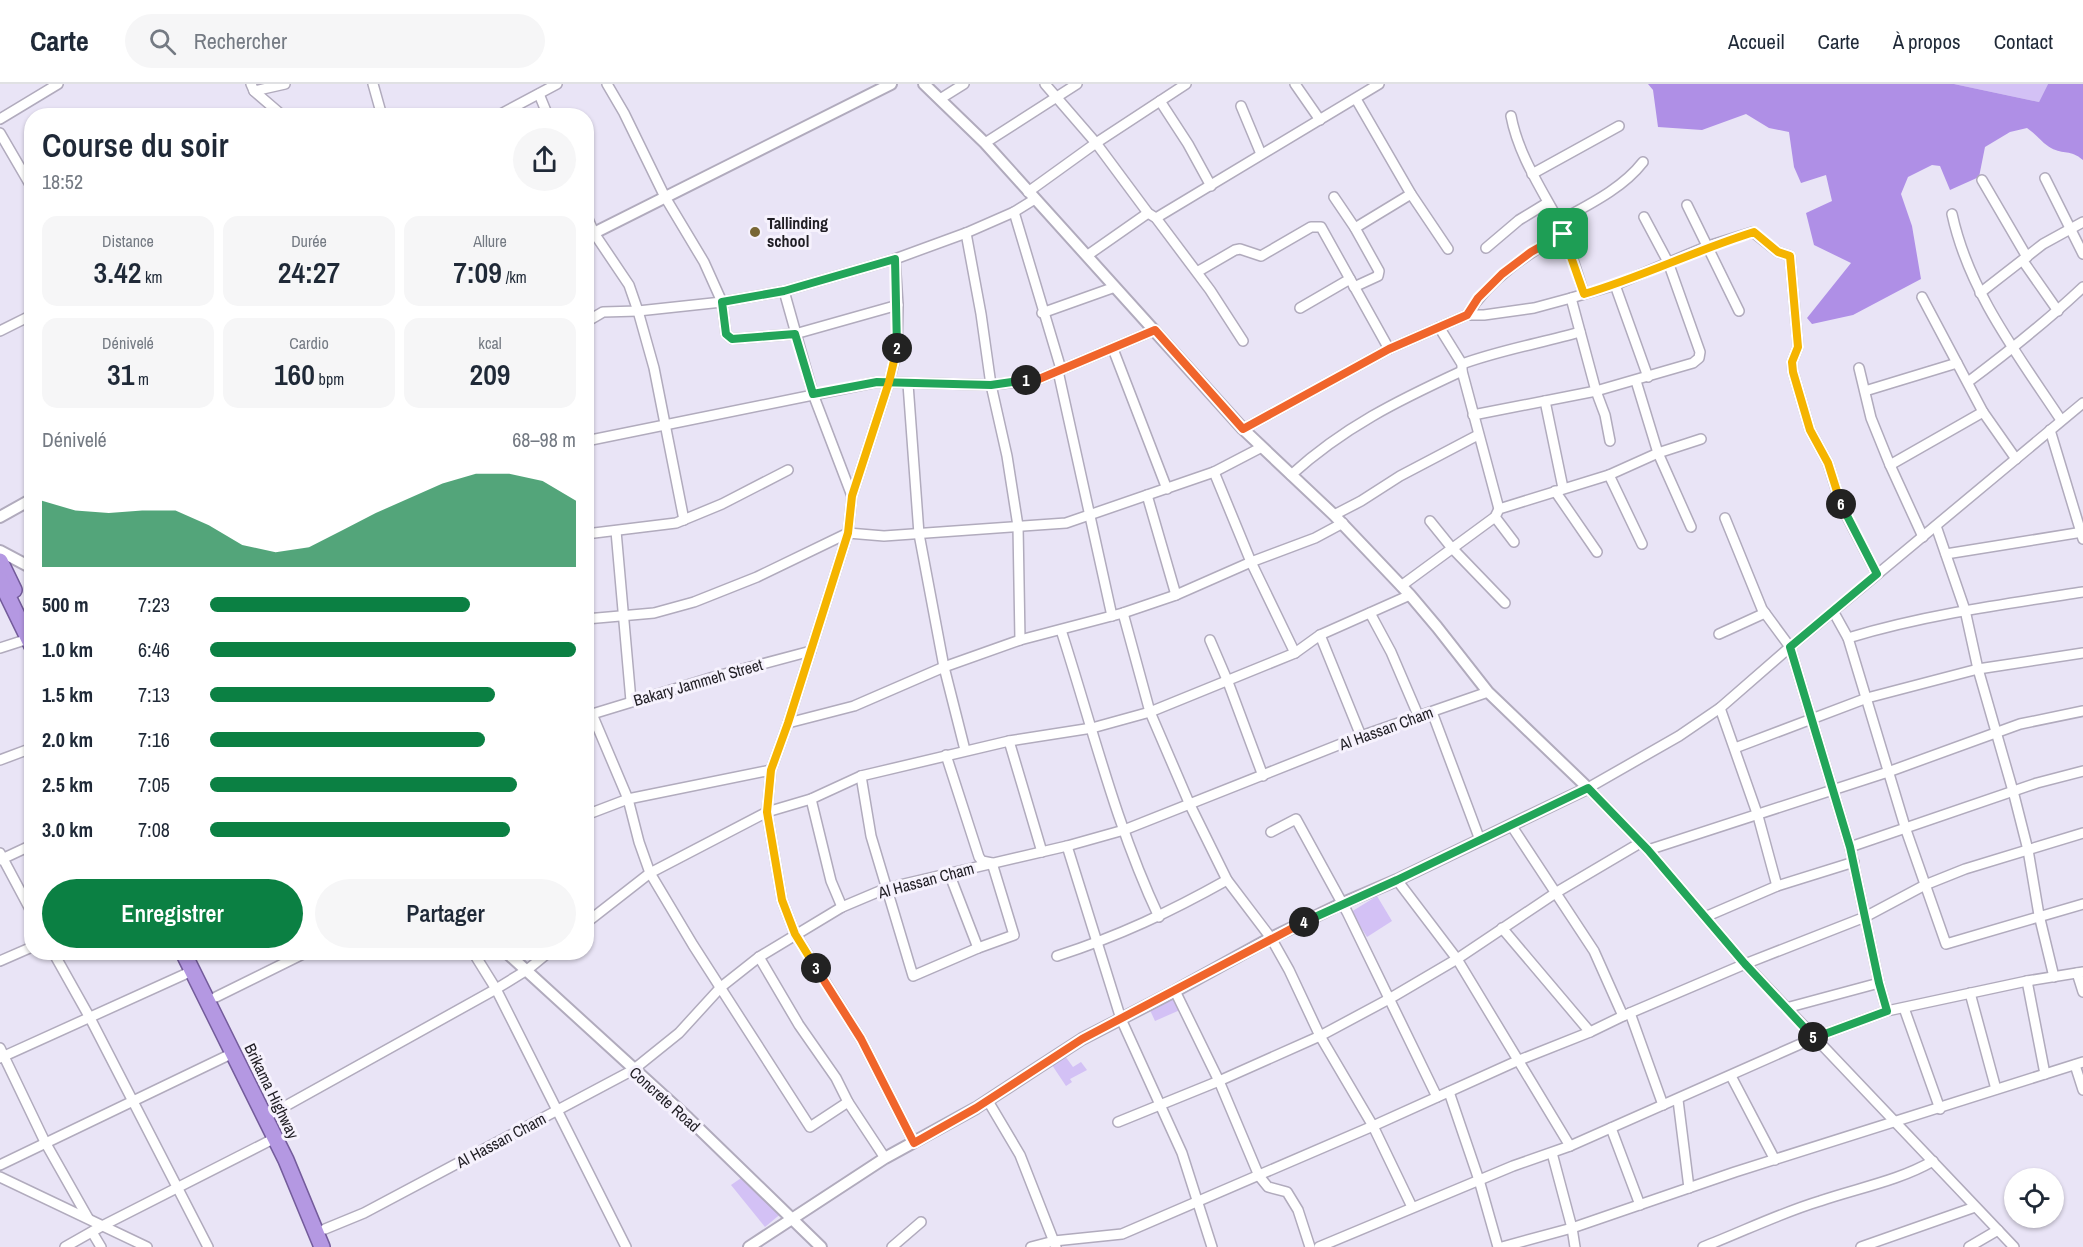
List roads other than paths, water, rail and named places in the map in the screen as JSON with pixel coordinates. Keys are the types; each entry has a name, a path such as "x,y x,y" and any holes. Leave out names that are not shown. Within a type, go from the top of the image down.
{"highway":[{"path":"0,561 24,621"},
{"path":"0,580 24,625"},
{"name":"Brikama Highway","path":"187,960 300,1190 322,1247"},
{"name":"Brikama Highway","path":"198,960 296,1160 332,1247"}],"street":[{"path":"0,119 58,84"},
{"path":"252,88 285,84"},
{"path":"373,84 380,108"},
{"path":"512,108 556,84"},
{"path":"607,84 624,113 665,197 704,262 722,302 726,334 732,339 795,334 898,305"},
{"path":"594,233 891,84"},
{"path":"924,84 985,143 1243,429 1334,515 1410,595 1488,692 1588,788 1648,850 1745,964 2014,1247"},
{"path":"940,99 964,84"},
{"path":"1045,84 1096,143 1197,272 1243,341"},
{"path":"985,143 1077,84"},
{"path":"594,317 603,312 638,311 722,302 784,291 895,259 966,233 1014,212 1096,143 1186,84"},
{"path":"1295,84 1320,120"},
{"path":"1088,255 1152,216 1210,186 1379,84"},
{"path":"252,88 274,108"},
{"path":"539,94 545,108"},
{"path":"1356,99 1411,194 1448,249"},
{"path":"1160,101 1188,144 1210,186"},
{"path":"1240,106 1261,154"},
{"path":"1511,116 1514,130 1532,174 1558,221 1584,294"},
{"path":"1532,174 1618,126"},
{"path":"0,133 24,174"},
{"path":"1558,221 1595,201 1628,179 1643,162"},
{"path":"2044,178 2083,254"},
{"path":"1982,180 2025,259 2058,311"},
{"path":"1355,228 1411,194"},
{"path":"1300,308 1352,283 1380,274 1355,228 1334,197"},
{"path":"1486,248 1519,220 1548,203"},
{"path":"1687,205 1739,311"},
{"path":"1014,212 1059,370 1112,616"},
{"path":"1952,214 1960,248 1980,293 2061,420"},
{"path":"1473,415 1596,392 1648,378 1693,363 1699,358 1700,352 1668,262 1644,217"},
{"path":"1980,293 2043,244 2083,222"},
{"path":"1197,272 1236,250 1240,249 1261,256 1311,227 1321,227 1389,349"},
{"path":"1243,429 1389,349 1467,315 1534,308 1571,298 1615,285 1708,246 1754,232 1778,252 1790,256 1798,347 1792,362 1793,372 1810,430 1828,463 1841,505 1877,574"},
{"path":"966,233 991,385 1007,456 1018,526 1020,640"},
{"path":"1467,315 1478,298 1502,274 1531,252 1563,234"},
{"path":"594,240 629,285 638,311 654,368 684,520"},
{"path":"895,259 898,305 897,350 852,496 848,533 771,770 767,812 782,900 795,934 861,1039 914,1143"},
{"path":"1615,285 1648,378"},
{"path":"1042,312 1115,287"},
{"path":"1968,382 2058,311 2083,287"},
{"path":"784,291 813,394 852,496"},
{"path":"1922,297 1983,412 2016,459"},
{"path":"1571,298 1596,392 1605,415 1610,441"},
{"path":"0,331 24,319"},
{"path":"1439,327 1462,367 1497,513 1514,542"},
{"path":"594,439 877,382 991,385 1039,379 1155,330"},
{"path":"1291,476 1352,427 1462,367 1489,354 1539,344 1580,332"},
{"path":"1113,349 1167,489"},
{"path":"1865,391 1957,363"},
{"path":"1859,368 1871,418 1923,537"},
{"path":"1636,381 1658,453 1691,527"},
{"path":"908,384 919,534 944,667 965,750"},
{"path":"1545,401 1559,490 1598,552"},
{"path":"749,1247 885,1158 988,1101 1082,1039 1271,938 1588,788 1679,736 1720,708 2083,403"},
{"path":"1890,465 1983,412"},
{"path":"1946,554 2082,534 2050,430"},
{"path":"1334,515 1400,476 1478,435"},
{"path":"1401,586 1497,513 1608,475 1658,453 1701,439"},
{"path":"594,619 654,613 694,602 757,577 848,533 884,536 1066,523 1214,472 1262,447"},
{"path":"594,533 676,523 722,504 788,470"},
{"path":"1214,472 1251,562 1295,653"},
{"path":"1608,475 1642,544"},
{"path":"1147,495 1176,595"},
{"path":"0,517 24,504"},
{"path":"1725,518 1765,613 1790,647 1854,862 1887,1011"},
{"path":"1430,521 1451,548 1505,603"},
{"path":"788,723 854,706 944,667 1020,640 1123,613 1176,595 1251,562 1316,538 1342,523"},
{"path":"1936,526 1965,610 1978,669 2013,791 2028,850 2039,915 2054,977"},
{"path":"616,531 631,701"},
{"path":"0,551 24,564"},
{"path":"1848,638 1886,627 1965,610 2083,592"},
{"path":"594,917 650,873 767,812 811,799 861,776 965,750 1092,728 1150,712 1295,653 1320,635 1410,595"},
{"path":"1833,611 1848,638 1887,772 1946,944 2083,904"},
{"path":"1123,613 1150,712 1190,805 1227,880 1271,938 1289,970 1320,1036 1373,1126 1412,1207"},
{"path":"1370,613 1391,652 1418,715"},
{"path":"1719,634 1765,613"},
{"path":"1061,630 1124,830 1143,883 1159,917"},
{"path":"1320,635 1361,736"},
{"path":"0,648 24,638"},
{"path":"1210,640 1263,776"},
{"name":"Bakary Jammeh Street","path":"594,713 811,651"},
{"path":"1735,748 1867,698 1978,669 2083,653"},
{"name":"Al Hassan Cham","path":"325,1229 364,1213 633,1070 679,1033 721,987 759,957 842,907 887,888 1067,846 1124,830 1361,736 1488,692"},
{"path":"1720,708 1758,816 1777,886"},
{"path":"1648,850 1758,816 2020,724 2083,711"},
{"path":"1432,712 1480,840"},
{"path":"594,726 628,799 650,873 693,945 810,1126 848,1102"},
{"path":"1009,741 1042,852"},
{"path":"0,760 24,751"},
{"path":"861,776 871,836 914,976 1014,935 992,863 982,861 979,857 946,755"},
{"path":"594,812 628,799 771,770"},
{"path":"1850,847 1906,830 2013,791 2083,771"},
{"path":"811,799 831,881 842,907"},
{"path":"1271,832 1296,819 1347,912 1437,1097"},
{"path":"1511,825 1594,951 1626,1014 1663,1105"},
{"path":"1031,1247 1122,1233 1373,1126 1517,1060 1590,1032 1626,1014 1745,964 1865,917 1926,885 1965,869 2083,833"},
{"path":"1118,1122 1219,1081 1320,1036 1456,959 1557,892 1640,843"},
{"path":"1067,846 1121,1019 1182,1153 1196,1203 1212,1247"},
{"path":"24,848 1,857 24,899"},
{"path":"1705,917 1777,886 1854,862"},
{"path":"949,873 978,948"},
{"path":"1056,956 1098,943 1159,917 1227,880"},
{"path":"1397,880 1456,959 1570,1146"},
{"path":"1502,928 1590,1032"},
{"path":"0,961 24,950"},
{"path":"759,957 799,1025 836,1078 848,1102 885,1158"},
{"path":"57,960 90,1018 208,1247"},
{"path":"216,997 291,960"},
{"path":"478,960 496,989 626,1247"},
{"name":"Concrete Road","path":"515,960 688,1118 821,1247"},
{"path":"273,1113 496,989 539,960"},
{"path":"88,1218 45,1142 1,1054 90,1018 192,971"},
{"path":"1319,1247 1479,1180 1570,1146 1814,1038 1887,1011 2027,981 2080,973 2083,992"},
{"path":"2027,981 2045,1074"},
{"path":"1786,1008 1879,983"},
{"path":"1175,991 1219,1081 1258,1176 1268,1187 1287,1192 1298,1210 1310,1247"},
{"path":"1970,993 1996,1089"},
{"path":"1904,1008 1940,1108"},
{"path":"0,1165 233,1053"},
{"path":"1449,1092 1500,1247 1572,1228 1775,1160 2079,1063 2083,1090"},
{"path":"1731,1076 1775,1160"},
{"path":"1678,1100 1689,1188"},
{"path":"988,1101 1020,1155 1055,1244"},
{"path":"1611,1128 1640,1205"},
{"path":"65,1247 275,1138"},
{"path":"1552,1153 1575,1247"},
{"path":"1703,1247 1760,1222 1916,1170 1933,1161"},
{"path":"0,1178 147,1247"},
{"path":"1861,1247 1975,1207"},
{"path":"892,1247 921,1222"},
{"path":"1969,1247 1998,1230"},
{"path":"92,1232 100,1247"}],"place":[{"name":"Tallinding school","path":"755,232"}]}
